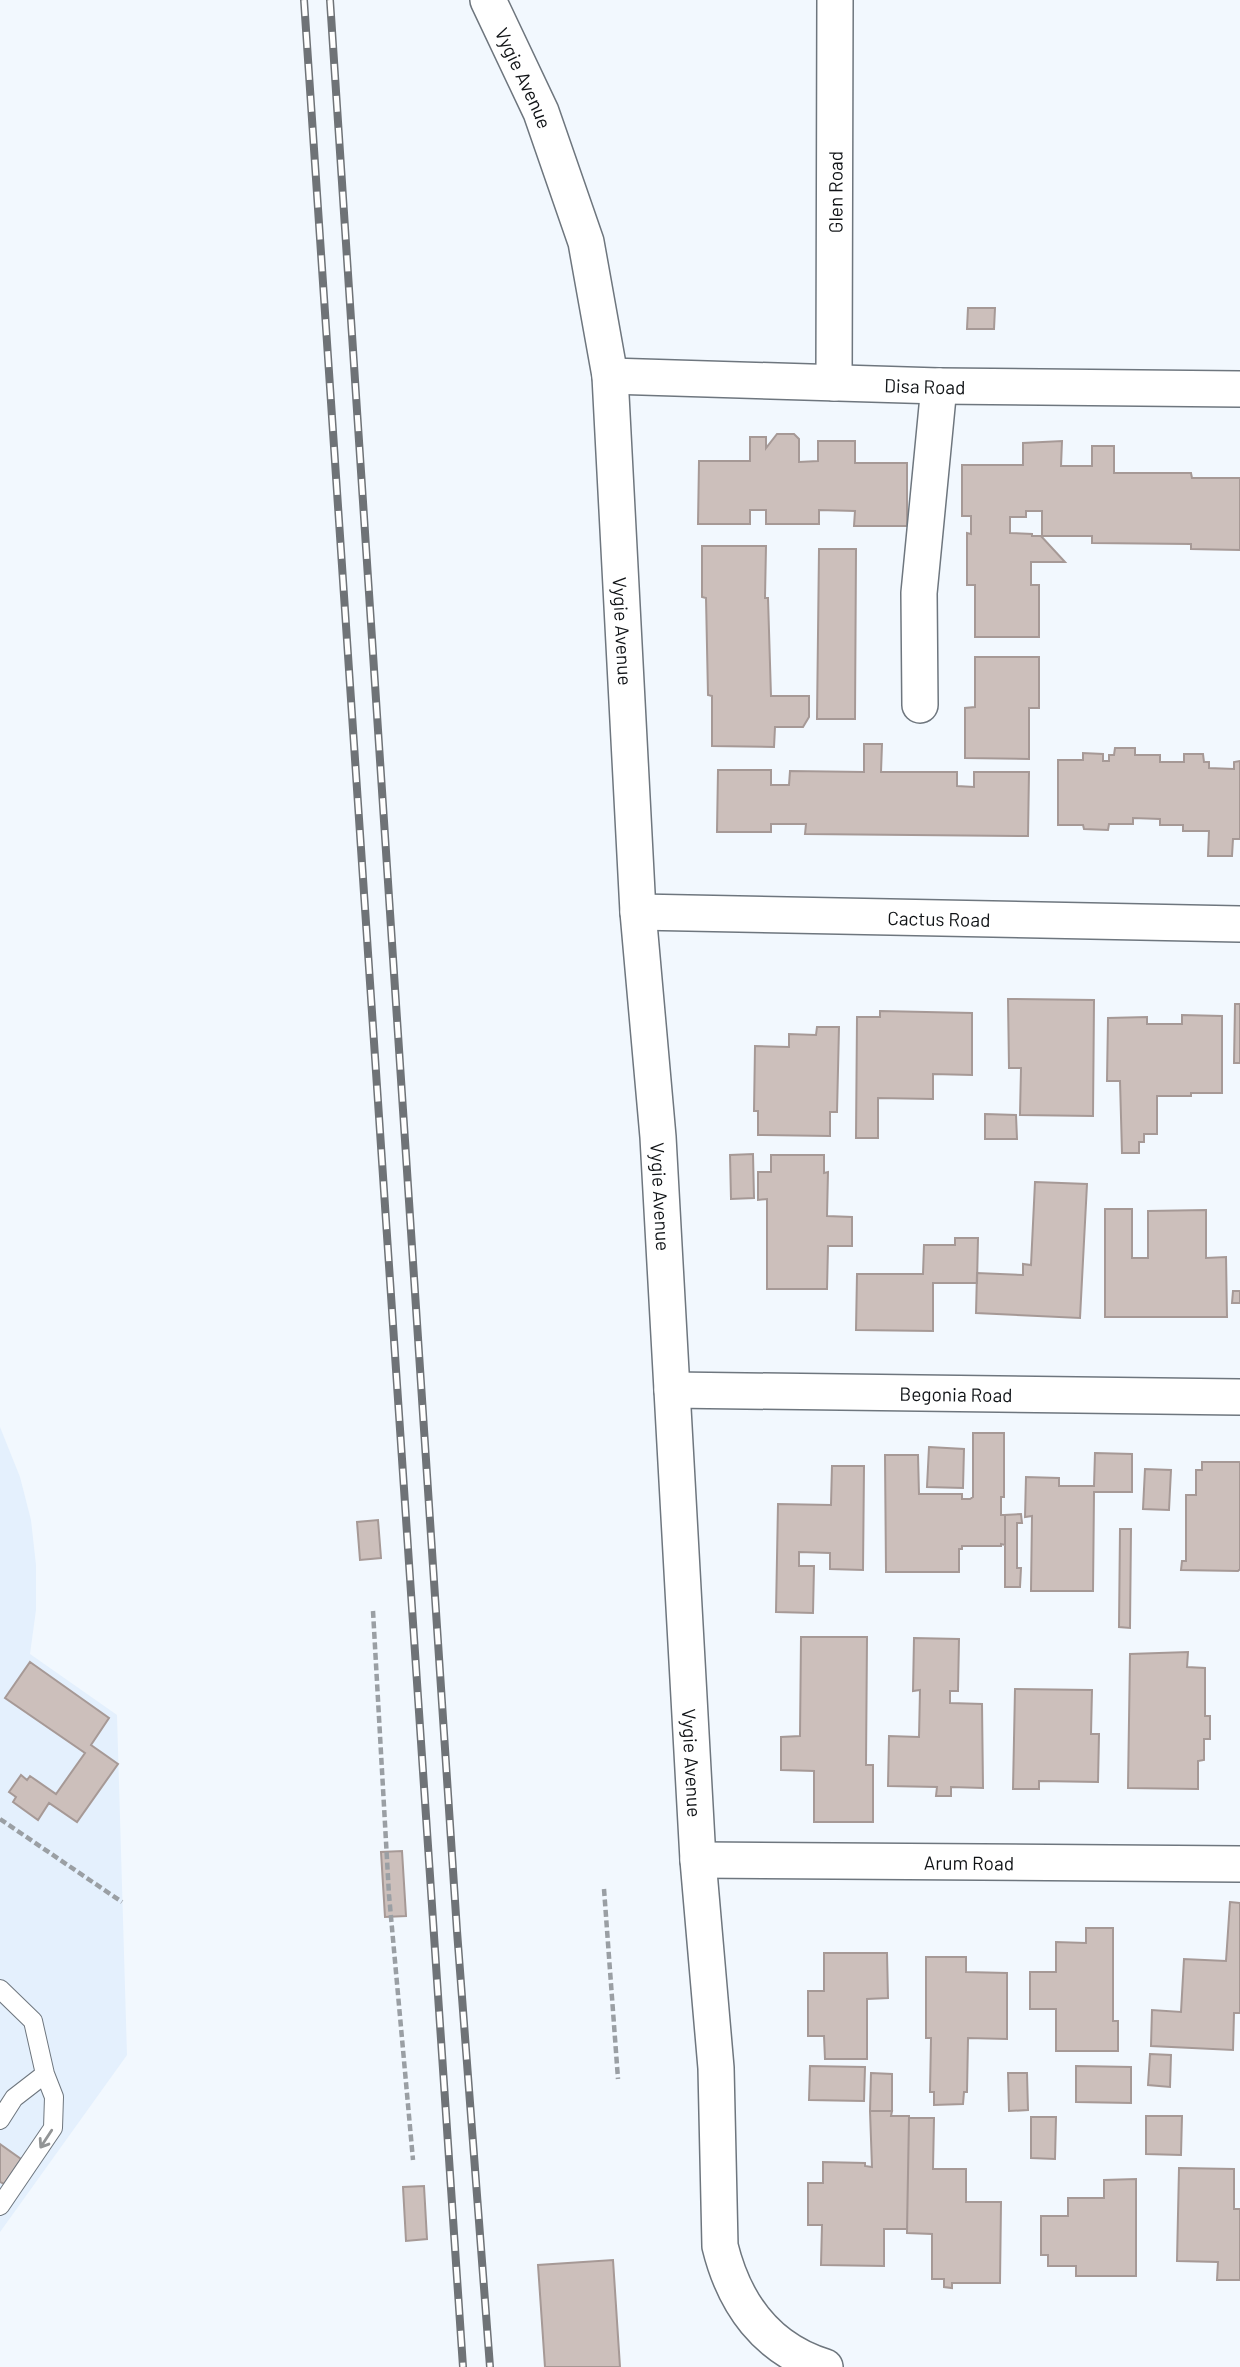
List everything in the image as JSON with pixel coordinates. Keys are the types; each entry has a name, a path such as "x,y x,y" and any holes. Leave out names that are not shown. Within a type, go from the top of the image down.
{"street":[{"name":"Vygie Avenue","path":"488,0 541,112 586,242 610,376 638,912 658,1137 698,1860 716,2068 720,2246 736,2294 750,2316 767,2334 790,2351 825,2367"},
{"name":"Glen Road","path":"834,383 835,0"},
{"name":"Disa Road","path":"610,376 939,386 1240,389"},
{"path":"920,705 919,593 939,386"},
{"name":"Cactus Road","path":"638,912 1240,924"},
{"name":"Begonia Road","path":"672,1390 1240,1397"},
{"name":"Arum Road","path":"698,1860 1240,1864"}],"lane":[{"path":"0,1989 33,2021 45,2074 54,2097 53,2128 0,2206"},
{"path":"0,2120 14,2098 45,2074"}],"path":[{"path":"373,1611 389,1895 413,2160"},
{"path":"0,1819 122,1902"},
{"path":"604,1889 618,2079"}],"shaded area":[{"path":"0,1427 20,1477 31,1520 36,1565 36,1610 30,1654 117,1715 127,2055 0,2232"}],"building":[{"path":"968,308 995,308 994,329 967,329"},
{"path":"777,434 794,434 799,439 799,462 818,461 818,441 855,441 855,463 907,463 907,526 854,526 855,511 819,510 819,524 766,524 766,510 750,510 750,524 698,524 699,461 750,461 750,437 766,437 766,448"},
{"path":"1062,441 1061,466 1092,466 1092,446 1114,446 1114,473 1191,473 1192,478 1240,478 1240,550 1191,549 1191,544 1092,543 1092,536 1042,536 1042,511 1026,511 1026,517 1010,517 1010,533 1041,536 1065,562 1031,562 1031,585 1039,585 1039,637 975,637 975,585 967,585 967,533 971,534 971,516 962,516 962,465 1023,465 1023,443"},
{"path":"702,546 766,546 765,598 768,598 771,696 809,696 809,717 803,727 775,727 774,747 712,746 706,598 702,597"},
{"path":"819,549 856,549 855,719 817,719"},
{"path":"975,657 1039,657 1039,708 1029,708 1029,759 965,758 965,708 975,707"},
{"path":"864,744 882,744 881,772 957,772 957,786 974,787 974,772 1029,772 1028,836 805,834 806,824 771,824 771,832 717,832 718,770 771,770 771,785 789,785 790,771 864,772"},
{"path":"1115,748 1135,748 1135,755 1160,755 1160,762 1184,762 1184,754 1203,754 1204,762 1209,762 1209,768 1234,769 1234,762 1240,761 1240,839 1233,839 1232,856 1208,856 1209,831 1183,831 1183,825 1160,825 1160,819 1133,818 1133,824 1109,824 1108,830 1084,829 1083,825 1058,825 1058,760 1083,760 1083,753 1103,754 1103,761 1109,761 1109,755 1114,755"},
{"path":"1008,999 1094,1000 1093,1116 1020,1115 1021,1068 1009,1068"},
{"path":"1235,1004 1240,1004 1240,1063 1234,1063"},
{"path":"880,1011 972,1013 972,1075 933,1074 933,1099 878,1098 878,1138 856,1138 857,1017 880,1017"},
{"path":"1182,1015 1222,1016 1222,1093 1157,1096 1157,1134 1144,1134 1144,1142 1139,1142 1139,1153 1122,1153 1120,1081 1107,1081 1108,1018 1147,1017 1147,1024 1182,1024"},
{"path":"817,1027 839,1027 837,1112 830,1112 830,1136 758,1135 758,1111 754,1111 755,1046 789,1047 789,1034 816,1035"},
{"path":"985,1114 1016,1115 1017,1139 985,1139"},
{"path":"753,1154 754,1198 731,1199 730,1155"},
{"path":"771,1155 824,1155 824,1173 828,1172 827,1216 852,1217 852,1246 828,1246 827,1289 767,1289 767,1199 758,1200 758,1172 771,1172"},
{"path":"1035,1182 1087,1184 1080,1318 976,1313 977,1273 1023,1275 1023,1264 1031,1265"},
{"path":"1105,1209 1132,1209 1132,1258 1148,1258 1148,1211 1206,1210 1206,1258 1226,1257 1227,1317 1105,1317"},
{"path":"955,1238 978,1238 977,1283 933,1283 933,1331 856,1330 857,1274 923,1274 924,1245 955,1245"},
{"path":"1233,1291 1240,1291 1240,1303 1232,1303"},
{"path":"973,1433 1004,1433 1004,1497 1001,1497 1001,1515 1005,1515 1005,1545 962,1546 962,1549 959,1549 959,1572 886,1572 885,1455 918,1455 919,1494 962,1494 962,1499 970,1499 973,1497"},
{"path":"929,1447 964,1449 963,1488 927,1487"},
{"path":"1095,1453 1132,1454 1132,1492 1094,1492 1093,1591 1031,1591 1032,1516 1025,1517 1026,1477 1059,1478 1059,1486 1094,1486"},
{"path":"1202,1462 1240,1462 1238,1571 1181,1570 1182,1561 1186,1561 1186,1495 1196,1495 1196,1470 1202,1470"},
{"path":"832,1466 864,1466 863,1570 830,1569 830,1553 799,1552 799,1566 814,1566 813,1613 776,1612 778,1504 831,1505"},
{"path":"1145,1469 1171,1470 1169,1510 1143,1509"},
{"path":"1021,1514 1022,1523 1017,1523 1017,1568 1021,1568 1020,1587 1005,1587 1005,1515"},
{"path":"378,1520 381,1558 360,1560 357,1522"},
{"path":"1120,1529 1131,1529 1130,1628 1119,1627"},
{"path":"801,1637 867,1637 866,1765 873,1765 873,1822 814,1822 814,1771 781,1770 781,1737 800,1736"},
{"path":"914,1638 959,1639 958,1691 950,1691 950,1703 982,1704 983,1788 951,1787 951,1796 936,1796 937,1787 888,1786 889,1736 919,1737 920,1690 913,1691"},
{"path":"1188,1652 1187,1667 1205,1668 1205,1716 1210,1716 1210,1739 1204,1739 1204,1760 1198,1761 1198,1789 1128,1788 1130,1654"},
{"path":"30,1662 109,1718 91,1745 118,1764 77,1822 49,1803 38,1820 13,1802 16,1797 9,1792 21,1775 27,1780 30,1776 56,1794 85,1753 5,1698"},
{"path":"1015,1689 1092,1690 1091,1734 1099,1734 1098,1782 1039,1781 1039,1789 1013,1789"},
{"path":"402,1851 406,1916 385,1917 381,1852"},
{"path":"1230,1902 1240,1903 1240,2013 1234,2013 1233,2050 1151,2046 1152,2010 1181,2012 1184,1959 1226,1961"},
{"path":"1086,1928 1113,1928 1113,2021 1118,2021 1118,2051 1056,2051 1056,2009 1030,2009 1030,1972 1056,1972 1056,1942 1086,1943"},
{"path":"824,1953 887,1953 888,1998 867,1999 867,2059 825,2059 824,2036 808,2036 808,1991 824,1991"},
{"path":"926,1957 966,1957 966,1972 1007,1973 1007,2039 968,2038 967,2092 964,2092 963,2104 934,2105 934,2092 930,2092 931,2038 926,2038"},
{"path":"1150,2054 1171,2055 1170,2087 1148,2085"},
{"path":"810,2066 865,2067 864,2101 809,2100"},
{"path":"1076,2066 1131,2067 1131,2103 1076,2102"},
{"path":"871,2073 892,2074 892,2111 870,2111"},
{"path":"1008,2073 1027,2073 1028,2110 1009,2111"},
{"path":"870,2111 892,2111 891,2116 909,2116 907,2229 884,2229 884,2266 821,2265 822,2225 808,2225 808,2183 823,2183 823,2162 865,2163 865,2166 872,2167"},
{"path":"1146,2116 1182,2116 1181,2155 1146,2154"},
{"path":"1031,2117 1056,2117 1055,2159 1031,2158"},
{"path":"909,2118 934,2118 933,2169 966,2169 966,2202 1001,2202 1000,2283 952,2283 952,2288 944,2287 944,2279 932,2279 932,2234 907,2233"},
{"path":"0,2144 21,2159 4,2184 0,2182"},
{"path":"1179,2168 1234,2169 1234,2209 1240,2209 1240,2280 1217,2280 1218,2262 1177,2261"},
{"path":"1136,2179 1136,2276 1076,2276 1076,2266 1048,2266 1048,2255 1041,2255 1041,2216 1068,2216 1068,2198 1104,2198 1104,2180"},
{"path":"424,2186 427,2239 406,2241 403,2187"},
{"path":"613,2260 620,2367 545,2367 538,2265"}],"railway":[{"path":"304,0 463,2367"},
{"path":"330,0 457,1931 490,2367"}]}
